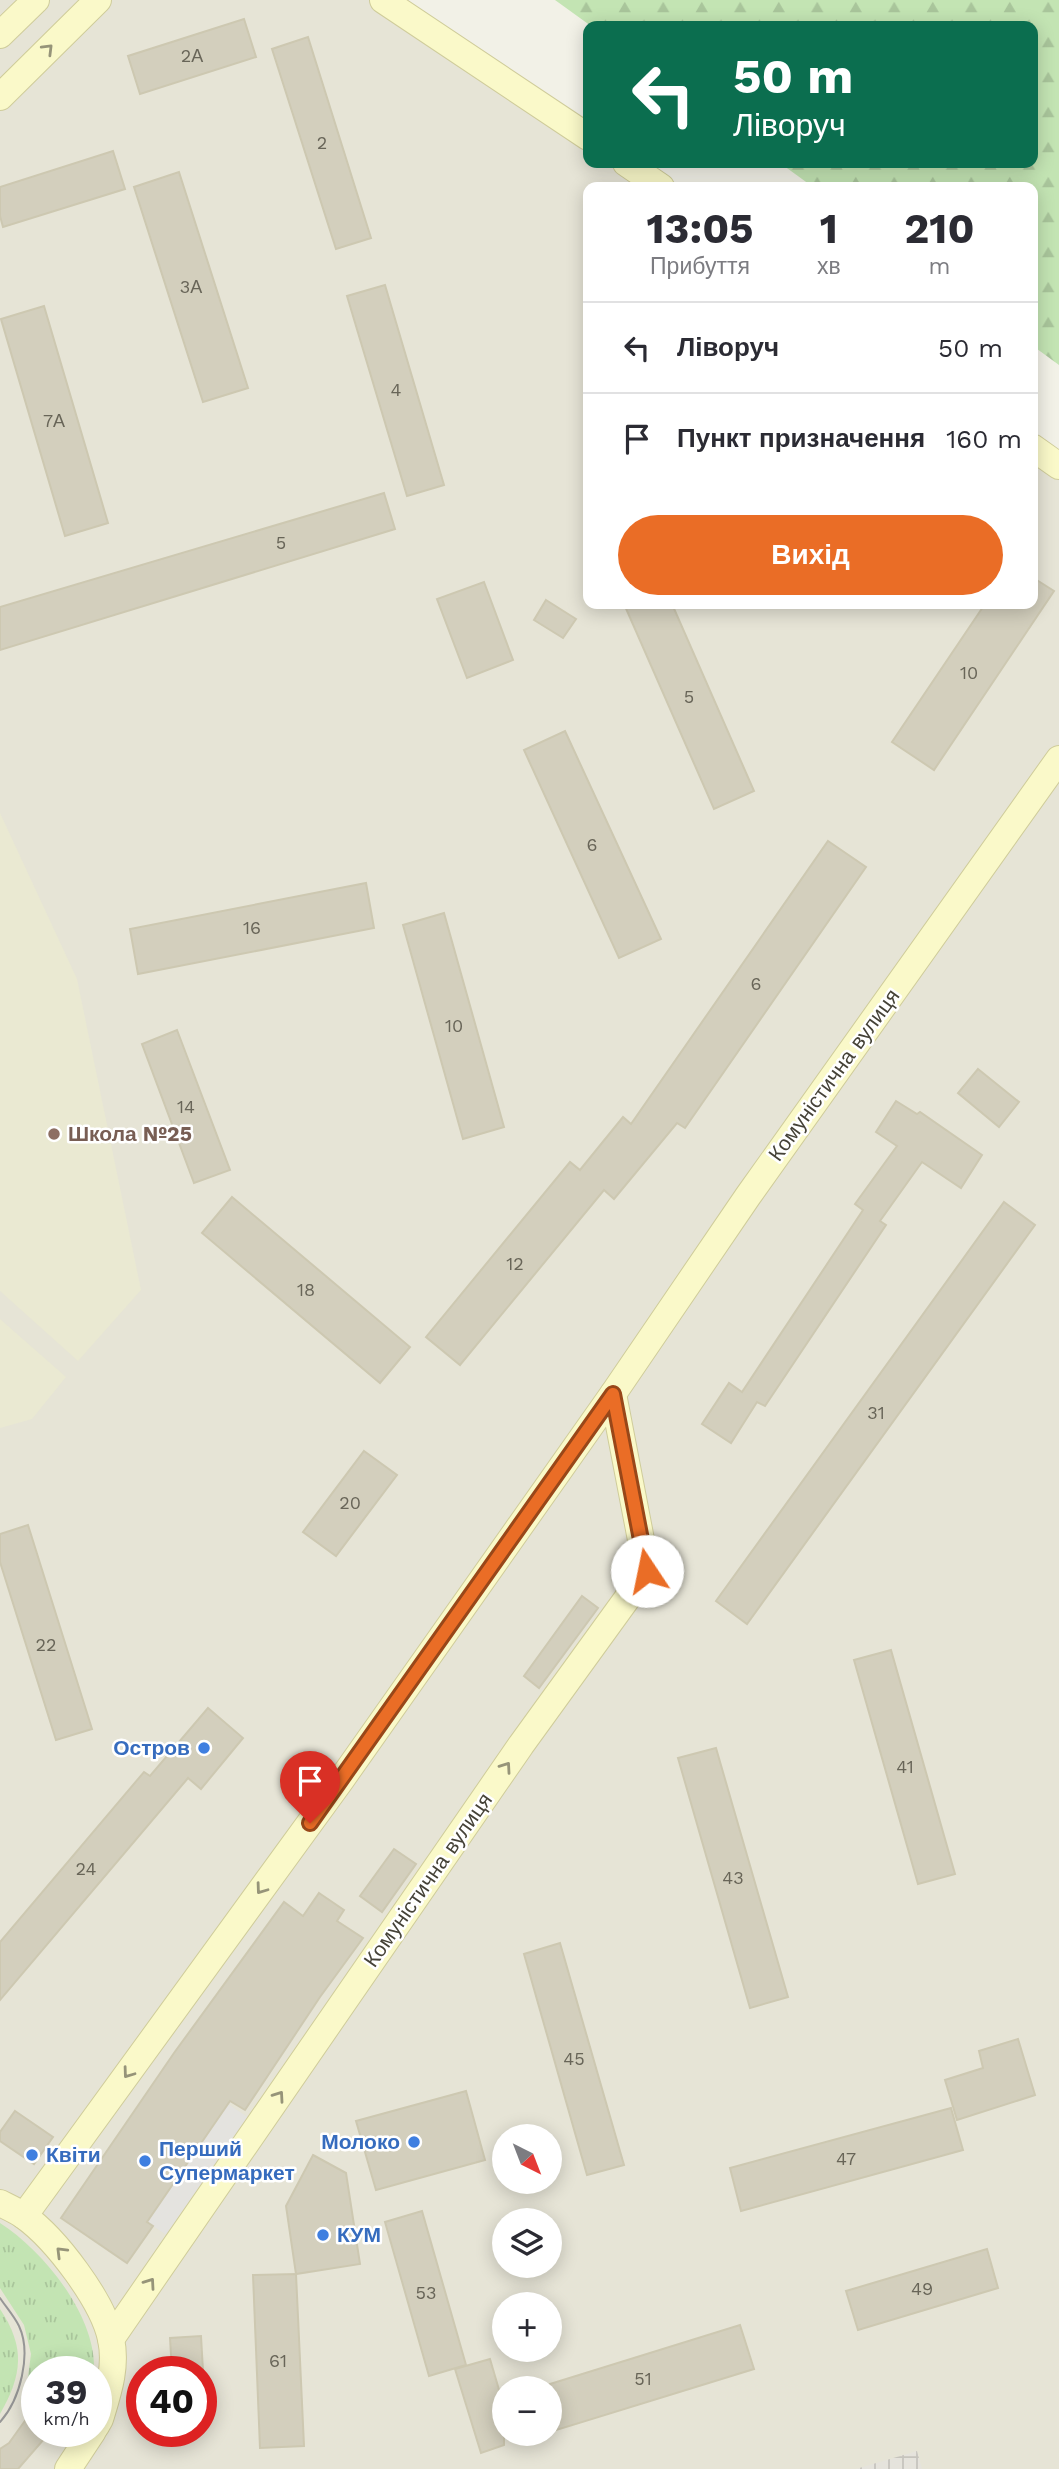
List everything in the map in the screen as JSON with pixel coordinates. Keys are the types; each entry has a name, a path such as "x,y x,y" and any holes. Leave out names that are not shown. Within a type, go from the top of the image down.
{"street":[{"path":"0,35 36,0"},
{"path":"0,97 98,0"},
{"path":"383,0 583,133"},
{"path":"633,168 654,182"},
{"path":"1038,451 1059,466"},
{"name":"Комуністична вулиця","path":"24,2216 341,1780 613,1394 748,1196 1059,759"},
{"name":"Комуністична вулиця","path":"111,2339 522,1745 647,1571 613,1394"},
{"path":"0,2203 24,2216 70,2262 92,2294 111,2339 112,2356"},
{"path":"112,2358 112,2379"},
{"path":"68,2469 82,2447"}],"shaded area":[{"path":"0,0 374,0 583,143 583,168 620,168 640,182 583,182 583,609 1038,609 1038,453 1059,468 1059,2469 0,2469"},
{"name":"Школа №25","path":"0,813 77,979 141,1290 78,1361 0,1291"},
{"path":"0,1319 66,1377 32,1419 0,1428"},
{"path":"228,2104 249,2118 168,2236 147,2222"},
{"path":"917,2451 922,2469 856,2469"}],"green space":[{"path":"555,0 1059,0 1059,365 1038,350 1038,182 806,182 787,168 1038,168 1038,21 584,21"},
{"path":"0,2223 34,2250 65,2287 87,2329 93,2356 31,2356 24,2325 0,2288"},
{"path":"0,2309 14,2336 18,2362 13,2387 0,2414"}],"building":[{"path":"244,19 256,57 140,94 128,56"},
{"path":"308,37 371,238 336,249 272,49"},
{"path":"113,151 125,189 3,227 0,216 0,187"},
{"path":"179,172 248,388 203,402 134,187"},
{"path":"385,285 444,485 407,496 347,296"},
{"path":"44,306 108,523 65,536 1,319"},
{"path":"384,493 395,529 0,650 0,607"},
{"path":"1038,581 1054,591 934,770 892,742 982,609 1038,609"},
{"path":"484,582 513,660 467,678 437,599"},
{"path":"546,600 576,619 563,638 534,620"},
{"path":"626,609 674,609 754,791 714,809"},
{"path":"565,731 661,939 619,958 524,750"},
{"path":"828,841 866,867 685,1128 677,1123 614,1199 604,1190 460,1365 426,1337 570,1162 580,1170 623,1117 631,1124"},
{"path":"366,883 374,928 138,974 130,929"},
{"path":"444,913 504,1127 463,1139 403,925"},
{"path":"177,1030 230,1170 194,1183 142,1044"},
{"path":"978,1069 1019,1102 999,1127 958,1093"},
{"path":"896,1101 917,1114 920,1112 982,1155 961,1188 922,1162 880,1221 886,1225 765,1406 757,1402 731,1443 702,1424 729,1383 742,1392 863,1210 855,1204 897,1146 876,1132"},
{"path":"232,1197 410,1347 380,1383 202,1233"},
{"path":"1004,1202 1035,1225 747,1624 716,1601"},
{"path":"364,1451 397,1475 336,1556 303,1532"},
{"path":"28,1525 92,1729 56,1740 0,1562 0,1534"},
{"path":"582,1596 598,1608 539,1688 524,1676"},
{"path":"891,1650 955,1874 918,1884 854,1660"},
{"path":"208,1708 243,1738 201,1789 188,1778 0,2000 0,1942 144,1772 150,1776"},
{"path":"716,1748 788,1997 750,2008 678,1758"},
{"path":"394,1849 416,1864 382,1912 360,1896"},
{"path":"319,1893 344,1910 337,1921 363,1938 245,2110 230,2101 147,2222 153,2226 127,2263 61,2218 174,2053 284,1902 303,1916"},
{"path":"560,1943 624,2165 587,2175 524,1954"},
{"path":"1018,2039 1035,2095 957,2120 945,2080 983,2068 979,2051"},
{"name":"Молоко","path":"466,2091 485,2160 376,2190 356,2121"},
{"path":"951,2108 963,2150 741,2211 730,2168"},
{"path":"15,2111 53,2137 34,2164 0,2141 0,2132"},
{"name":"КУМ","path":"313,2155 346,2173 360,2264 296,2274 286,2206"},
{"path":"422,2211 466,2365 429,2376 385,2222"},
{"path":"987,2249 998,2288 858,2330 846,2291"},
{"path":"296,2274 304,2446 260,2448 253,2275"},
{"path":"740,2325 754,2369 562,2428 562,2380"},
{"path":"201,2336 202,2356 171,2356 170,2338"},
{"path":"490,2359 495,2376 492,2376 492,2446 501,2446 481,2453 455,2369"},
{"path":"21,2426 21,2447 37,2447 18,2469 0,2469 0,2449 9,2443"}],"tram line":[{"path":"0,2298 19,2326 24,2350 18,2389 0,2422"}],"place":[{"name":"Школа №25","path":"54,1134"},
{"name":"Остров","path":"204,1748"},
{"name":"Молоко","path":"414,2142"},
{"name":"Квіти","path":"32,2155"},
{"name":"Перший Супермаркет","path":"145,2161"},
{"name":"КУМ","path":"323,2235"}],"route":[{"path":"310,1823 613,1394 647,1571"}]}
